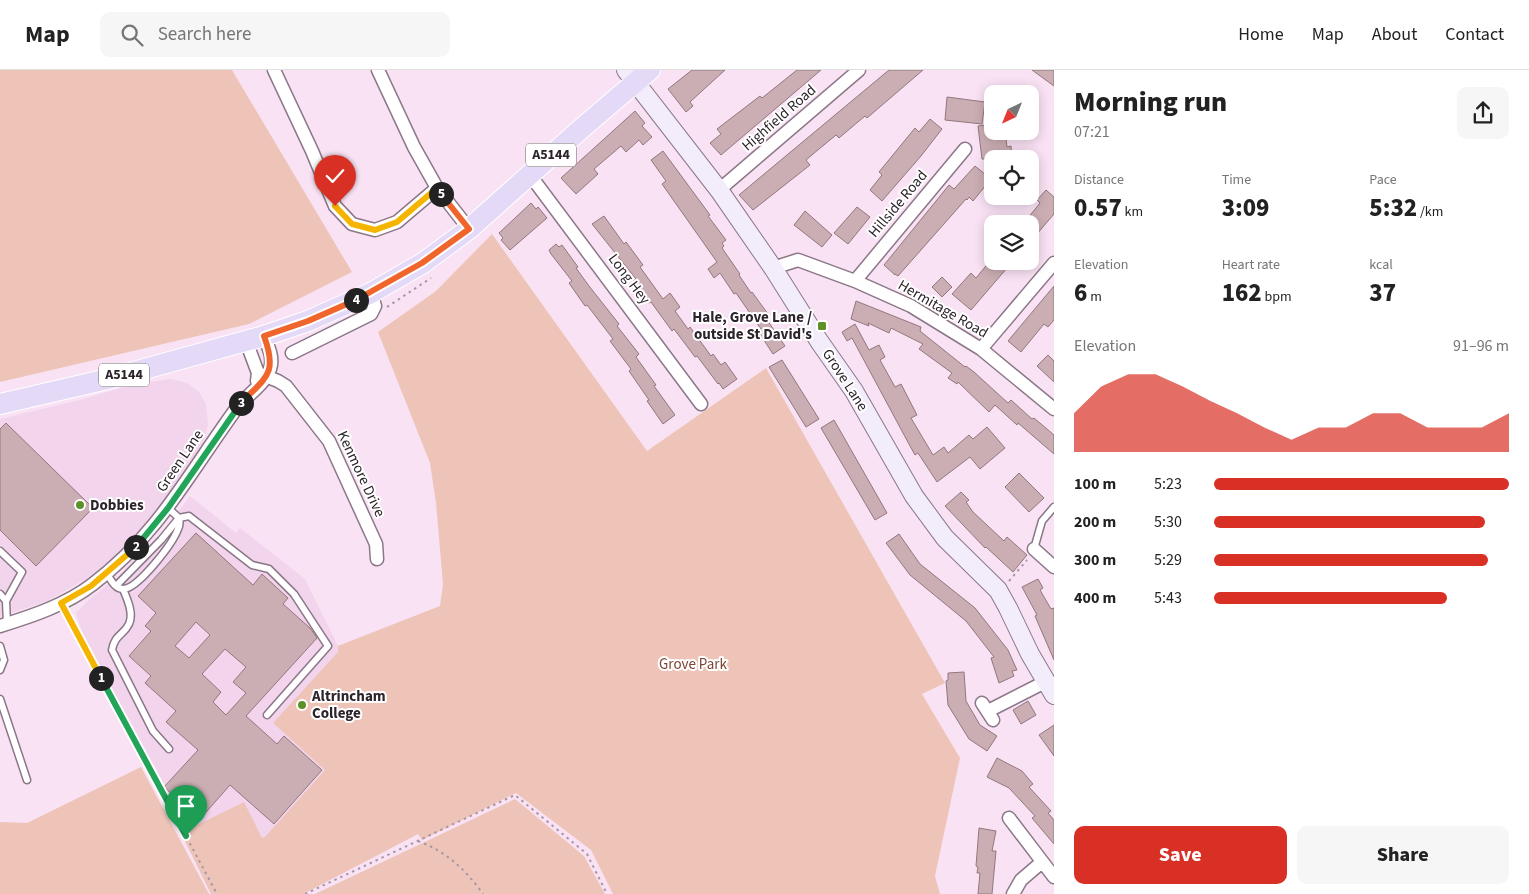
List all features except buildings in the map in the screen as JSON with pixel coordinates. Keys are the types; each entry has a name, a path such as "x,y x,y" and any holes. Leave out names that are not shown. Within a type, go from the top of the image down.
{"main road":[{"name":"A5144","path":"0,404 112,378 255,338 308,321 371,293 422,263 469,229 530,175 637,74"}],"street":[{"path":"274,70 312,151 335,206 352,224 375,230 397,222 437,188"},
{"name":"Highfield Road","path":"719,190 859,70"},
{"path":"381,71 414,147 437,188 469,229"},
{"name":"Grove Lane","path":"637,74 773,268 854,391 914,496 945,538 999,592 1050,689"},
{"name":"Hillside Road","path":"856,281 965,148"},
{"name":"Long Hey","path":"530,175 702,404"},
{"name":"Hermitage Road","path":"773,268 798,260 856,281 911,306 981,349 1054,409"},
{"path":"981,349 1054,263"},
{"path":"292,353 371,314 375,306 371,293"},
{"path":"255,338 262,375"},
{"path":"255,338 271,357 271,365 262,375"},
{"name":"Green Lane","path":"3,625 61,603 84,590 107,574 141,542 168,508 238,406 257,386 262,375"},
{"name":"Kenmore Drive","path":"262,375 286,386 329,441 376,544 377,559"},
{"path":"1034,550 1054,567"},
{"path":"988,711 1050,689"},
{"path":"1010,818 1054,877"},
{"path":"1012,894 1021,880 1042,862"}],"lane":[{"path":"1034,550 1042,520 1054,507"},
{"path":"119,588 130,587 138,581 166,550 180,525 179,518 168,508"},
{"path":"119,588 179,518 189,516 252,565 269,570 294,594 328,646 267,714"},
{"path":"0,551 22,572 6,601 3,625"},
{"path":"107,574 119,588 130,607 129,623 114,640 112,650 153,731 169,749"},
{"path":"0,594 6,601"},
{"path":"0,646 4,660 0,670"},
{"path":"0,698 27,780"}],"path":[{"path":"999,592 1034,550"},
{"path":"61,603 216,894"},
{"path":"305,894 515,794 587,854 607,894"},
{"path":"417,841 429,845 448,857 469,875 483,894"}],"shaded area":[{"name":"Dobbies","path":"170,379 187,383 199,392 206,404 208,425 203,443 156,512 122,551 86,579 47,601 0,617 0,419 84,399 130,385"},
{"name":"Altrincham College","path":"190,496 236,533 240,528 305,579 338,646 438,607 422,840 418,834 303,894 211,894 81,629 76,613 92,597 137,561 162,533"}],"green space":[{"path":"0,70 232,70 352,272 249,324 0,382"},
{"name":"Grove Park","path":"492,234 647,451 766,368 945,683 922,694 960,758 935,876 940,894 613,894 591,850 516,793 422,840 418,834 303,894 211,894 181,833 244,802 262,838 265,837 325,770 273,723 338,652 338,646 440,606 443,584 436,503 430,463 378,332 436,291"},
{"path":"141,767 209,894 0,894 0,822 27,823"},
{"path":"515,799 584,856 605,894 315,894"}],"place":[{"name":"Hale, Grove Lane / outside St David's","path":"822,326"},
{"name":"Dobbies","path":"80,505"},
{"name":"Altrincham College","path":"302,705"}],"route":[{"path":"186,836 61,603 91,586 107,574 141,542 164,514 238,406 267,376 271,365 271,357 264,336 308,321 371,293 422,263 469,229 437,188 397,222 375,230 352,224 335,206"}]}
